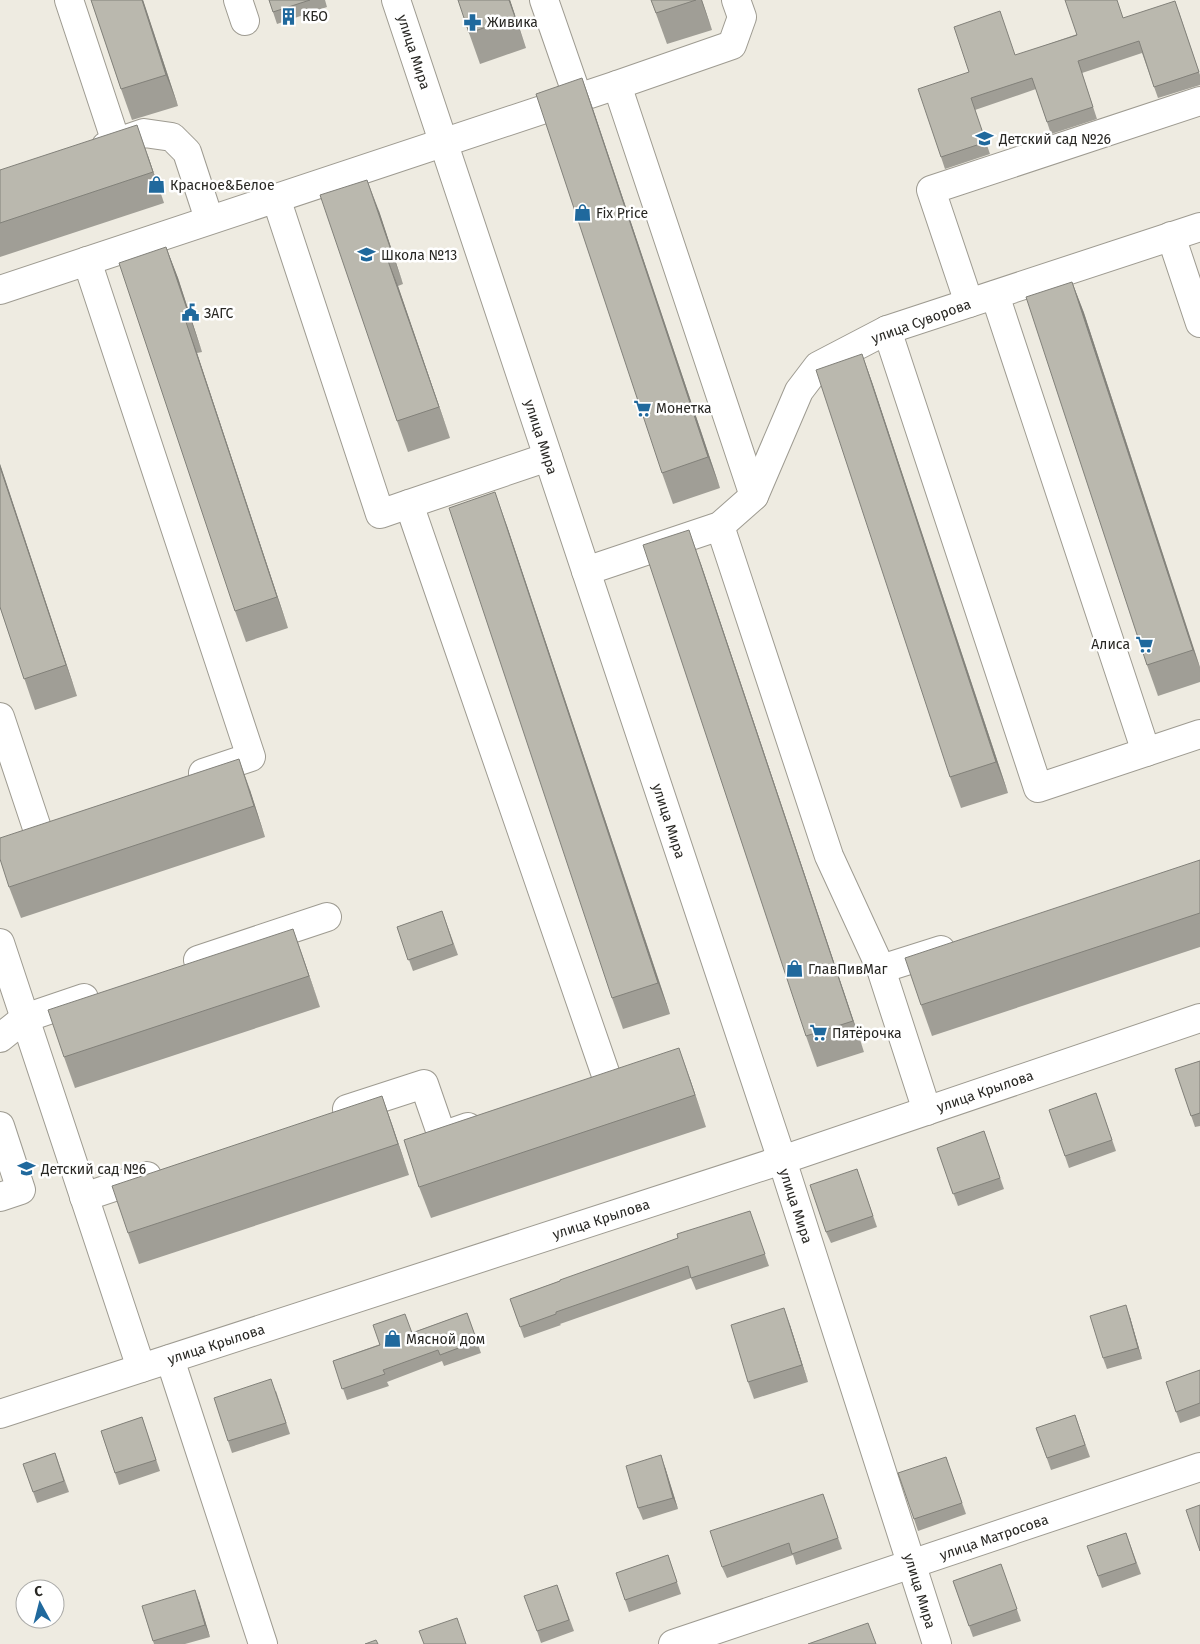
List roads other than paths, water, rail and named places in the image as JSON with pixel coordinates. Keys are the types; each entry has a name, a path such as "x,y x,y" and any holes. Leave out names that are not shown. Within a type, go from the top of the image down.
{"street":[{"path":"69,0 116,142"},
{"name":"улица Мира","path":"396,0 782,1160 937,1644"},
{"path":"544,0 578,98"},
{"path":"0,290 444,143 732,45 742,17 736,0"},
{"path":"617,85 754,496"},
{"path":"969,303 931,190 1200,101"},
{"path":"80,154 144,133 172,137 187,152 209,220"},
{"path":"276,198 380,514 548,457"},
{"name":"улица Суворова","path":"586,570 720,526 754,496 799,391 818,366 887,330 1200,227"},
{"path":"1172,236 1200,322"},
{"path":"87,261 252,757 177,782"},
{"path":"995,295 1146,752"},
{"path":"887,330 1038,788 1200,734"},
{"path":"409,504 608,1081"},
{"path":"720,526 828,856 881,969 927,1111"},
{"path":"0,716 46,825 9,837"},
{"path":"176,968 328,917"},
{"path":"881,969 965,942"},
{"path":"0,943 141,1368"},
{"path":"0,1038 25,1018 110,990"},
{"name":"улица Крылова","path":"0,1414 782,1160 1200,1018"},
{"path":"580,1090 635,1072"},
{"path":"321,1118 424,1084 442,1136 488,1121"},
{"path":"0,1126 21,1190 0,1197"},
{"path":"84,1197 170,1168"},
{"path":"170,1359 264,1644"},
{"name":"улица Матросова","path":"674,1644 1200,1467"}],"place":[{"name":"КБО","path":"288,16"},
{"name":"Живика","path":"473,22"},
{"name":"Детский сад №26","path":"985,139"},
{"name":"Красное&Белое","path":"156,185"},
{"name":"Fix Price","path":"582,213"},
{"name":"Школа №13","path":"367,255"},
{"name":"ЗАГС","path":"190,313"},
{"name":"Монетка","path":"642,408"},
{"name":"Алиса","path":"1144,644"},
{"name":"ГлавПивМаг","path":"794,969"},
{"name":"Пятёрочка","path":"818,1033"},
{"name":"Детский сад №6","path":"27,1169"},
{"name":"Мясной дом","path":"392,1339"}]}
